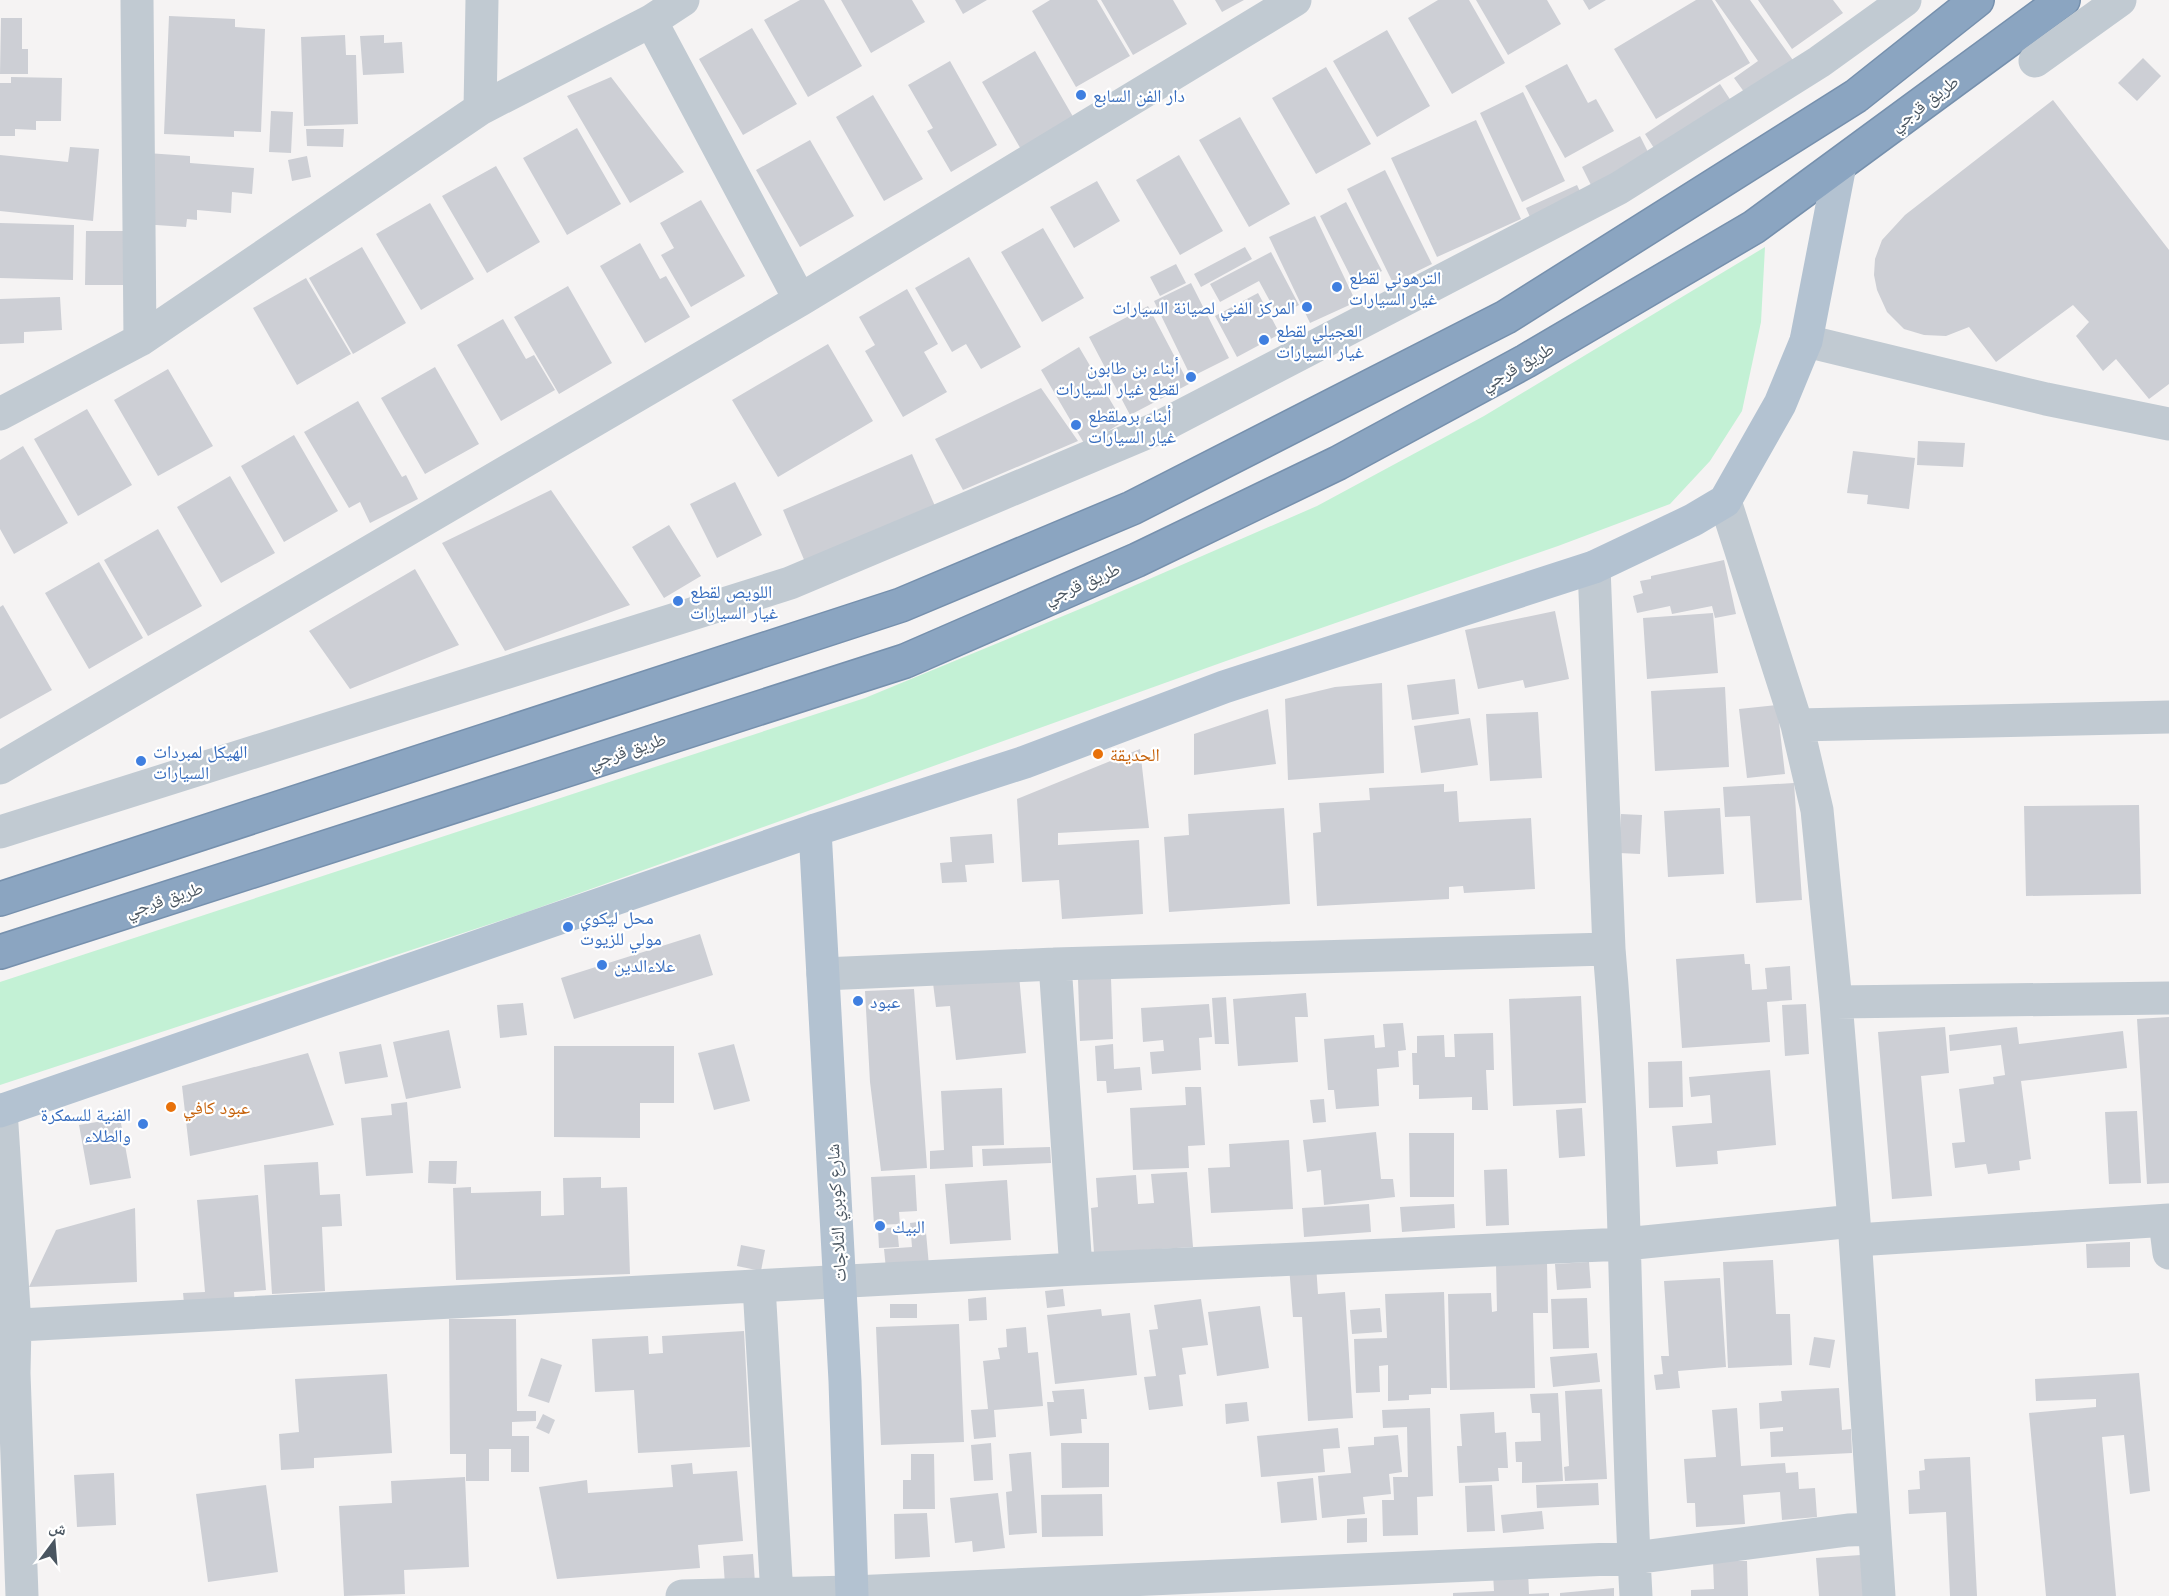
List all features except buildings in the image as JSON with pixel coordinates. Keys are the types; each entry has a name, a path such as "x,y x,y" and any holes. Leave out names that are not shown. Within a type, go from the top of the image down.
{"highway":[{"path":"0,899 901,605 1132,508 1506,317 1856,96 1977,0"},
{"name":"طريق قرجي","path":"0,952 904,661 1116,569 1338,463 1526,361 1754,227 2063,0"},
{"path":"152,849 169,897"}],"main road":[{"path":"1,1110 815,830 1025,762 1224,687 1594,567 1693,520 1725,501 1780,404 1806,341 1840,165"},
{"name":"شارع كوبري الثلاجات","path":"815,830 845,1381 852,1594"}],"street":[{"path":"137,0 140,340"},
{"path":"480,109 482,0"},
{"path":"0,414 140,340 480,109 651,21 683,0"},
{"path":"0,768 800,300 1295,0"},
{"path":"0,832 790,583 1158,428 1619,188 1819,62 1905,0"},
{"path":"2035,61 2120,0"},
{"path":"651,21 800,300"},
{"path":"1806,341 2046,399 2169,424"},
{"path":"1725,501 1797,725 1817,810 1855,1230 1879,1596"},
{"path":"1594,567 1609,950 1614,1007 1625,1244 1636,1596"},
{"path":"1797,725 2169,717"},
{"path":"823,974 1055,964 1609,950"},
{"path":"1055,964 1076,1269"},
{"path":"1836,1002 2169,998"},
{"path":"1,1110 8,1326 14,1373 22,1596"},
{"path":"8,1326 1076,1269 1625,1244 1855,1230 2167,1220 2169,1253"},
{"path":"759,1286 777,1595"},
{"path":"682,1596 852,1594 1634,1558 1848,1530 1874,1529"}],"green space":[{"path":"1765,247 1761,322 1742,411 1710,461 1670,504 1558,546 1226,661 524,913 0,1085 0,982 865,698 1092,604 1317,506 1484,416"}],"place":[{"name":"دار الفن السابع","path":"1081,95"},
{"name":"الترهوني لقطع غيار السيارات","path":"1337,287"},
{"name":"المركز الفني لصيانة السيارات","path":"1307,307"},
{"name":"العجيلي لقطع غيار السيارات","path":"1264,340"},
{"name":"أبناء بن طابون لقطع غيار السيارات","path":"1191,377"},
{"name":"أبناء برملقطع غيار السيارات","path":"1076,425"},
{"name":"اللويص لقطع غيار السيارات","path":"678,601"},
{"name":"الحديقة","path":"1098,754"},
{"name":"الهيكل لمبردات السيارات","path":"141,761"},
{"name":"محل ليكوي مولي للزيوت","path":"568,927"},
{"name":"علاءالدين","path":"602,965"},
{"name":"عبود","path":"858,1001"},
{"name":"عبود كافي","path":"171,1107"},
{"name":"الفنية للسمكرة والطلاء","path":"143,1124"},
{"name":"البيك","path":"880,1226"}]}
